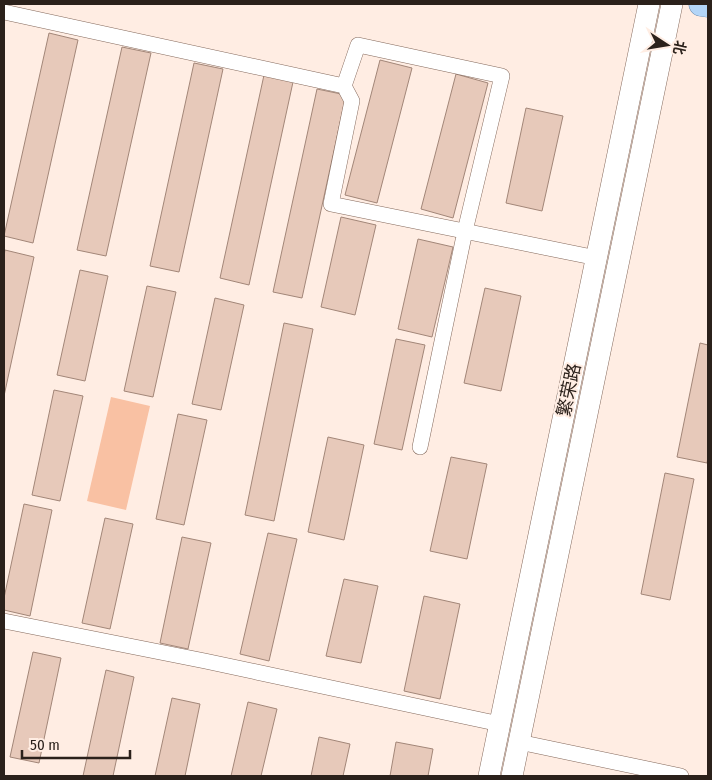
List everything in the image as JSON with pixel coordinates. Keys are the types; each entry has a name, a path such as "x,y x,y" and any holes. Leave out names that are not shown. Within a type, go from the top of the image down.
{"main road":[{"name":"繁荣路","path":"489,776 649,4"},
{"name":"繁荣路","path":"512,776 672,4"},
{"path":"701,4 708,5"}],"street":[{"path":"4,12 344,86"},
{"path":"420,447 465,231 502,76 358,45 344,86 352,101 331,204 465,231 597,258"},
{"path":"4,621 196,659 500,724"},
{"path":"519,742 681,776"}],"shaded area":[{"path":"111,397 150,406 126,510 87,501"}],"building":[{"path":"49,33 78,40 33,243 4,236"},
{"path":"122,47 151,53 106,256 77,250"},
{"path":"380,60 412,68 377,203 345,195"},
{"path":"194,63 223,69 179,272 150,266"},
{"path":"456,74 488,83 453,218 421,209"},
{"path":"264,75 293,82 249,285 220,278"},
{"path":"317,89 346,95 302,298 273,292"},
{"path":"526,108 563,116 542,211 506,203"},
{"path":"341,217 376,225 355,315 321,307"},
{"path":"418,239 453,247 432,337 398,329"},
{"path":"5,250 34,257 4,396 4,256"},
{"path":"80,270 108,276 85,381 57,375"},
{"path":"147,286 176,292 153,397 124,391"},
{"path":"485,288 521,296 501,391 464,383"},
{"path":"215,298 244,305 221,410 192,404"},
{"path":"284,323 313,329 274,521 245,515"},
{"path":"396,339 425,345 402,450 374,444"},
{"path":"700,343 708,345 707,463 677,457"},
{"path":"54,390 83,396 60,501 32,495"},
{"path":"178,414 207,420 184,525 156,519"},
{"path":"328,437 364,445 344,540 308,532"},
{"path":"451,457 487,464 467,559 430,551"},
{"path":"665,473 694,479 670,600 641,594"},
{"path":"24,504 52,510 30,616 4,610 4,598"},
{"path":"105,518 133,524 110,629 82,623"},
{"path":"268,533 297,539 269,661 240,654"},
{"path":"182,537 211,543 188,649 160,643"},
{"path":"344,579 378,586 361,663 326,656"},
{"path":"424,596 460,604 440,699 404,691"},
{"path":"33,652 61,658 39,763 10,757"},
{"path":"106,670 134,677 113,776 83,776"},
{"path":"172,698 200,704 185,776 155,776"},
{"path":"248,702 277,709 261,776 231,776"},
{"path":"319,737 350,744 343,776 311,776"},
{"path":"396,742 433,749 428,776 390,776"}]}
